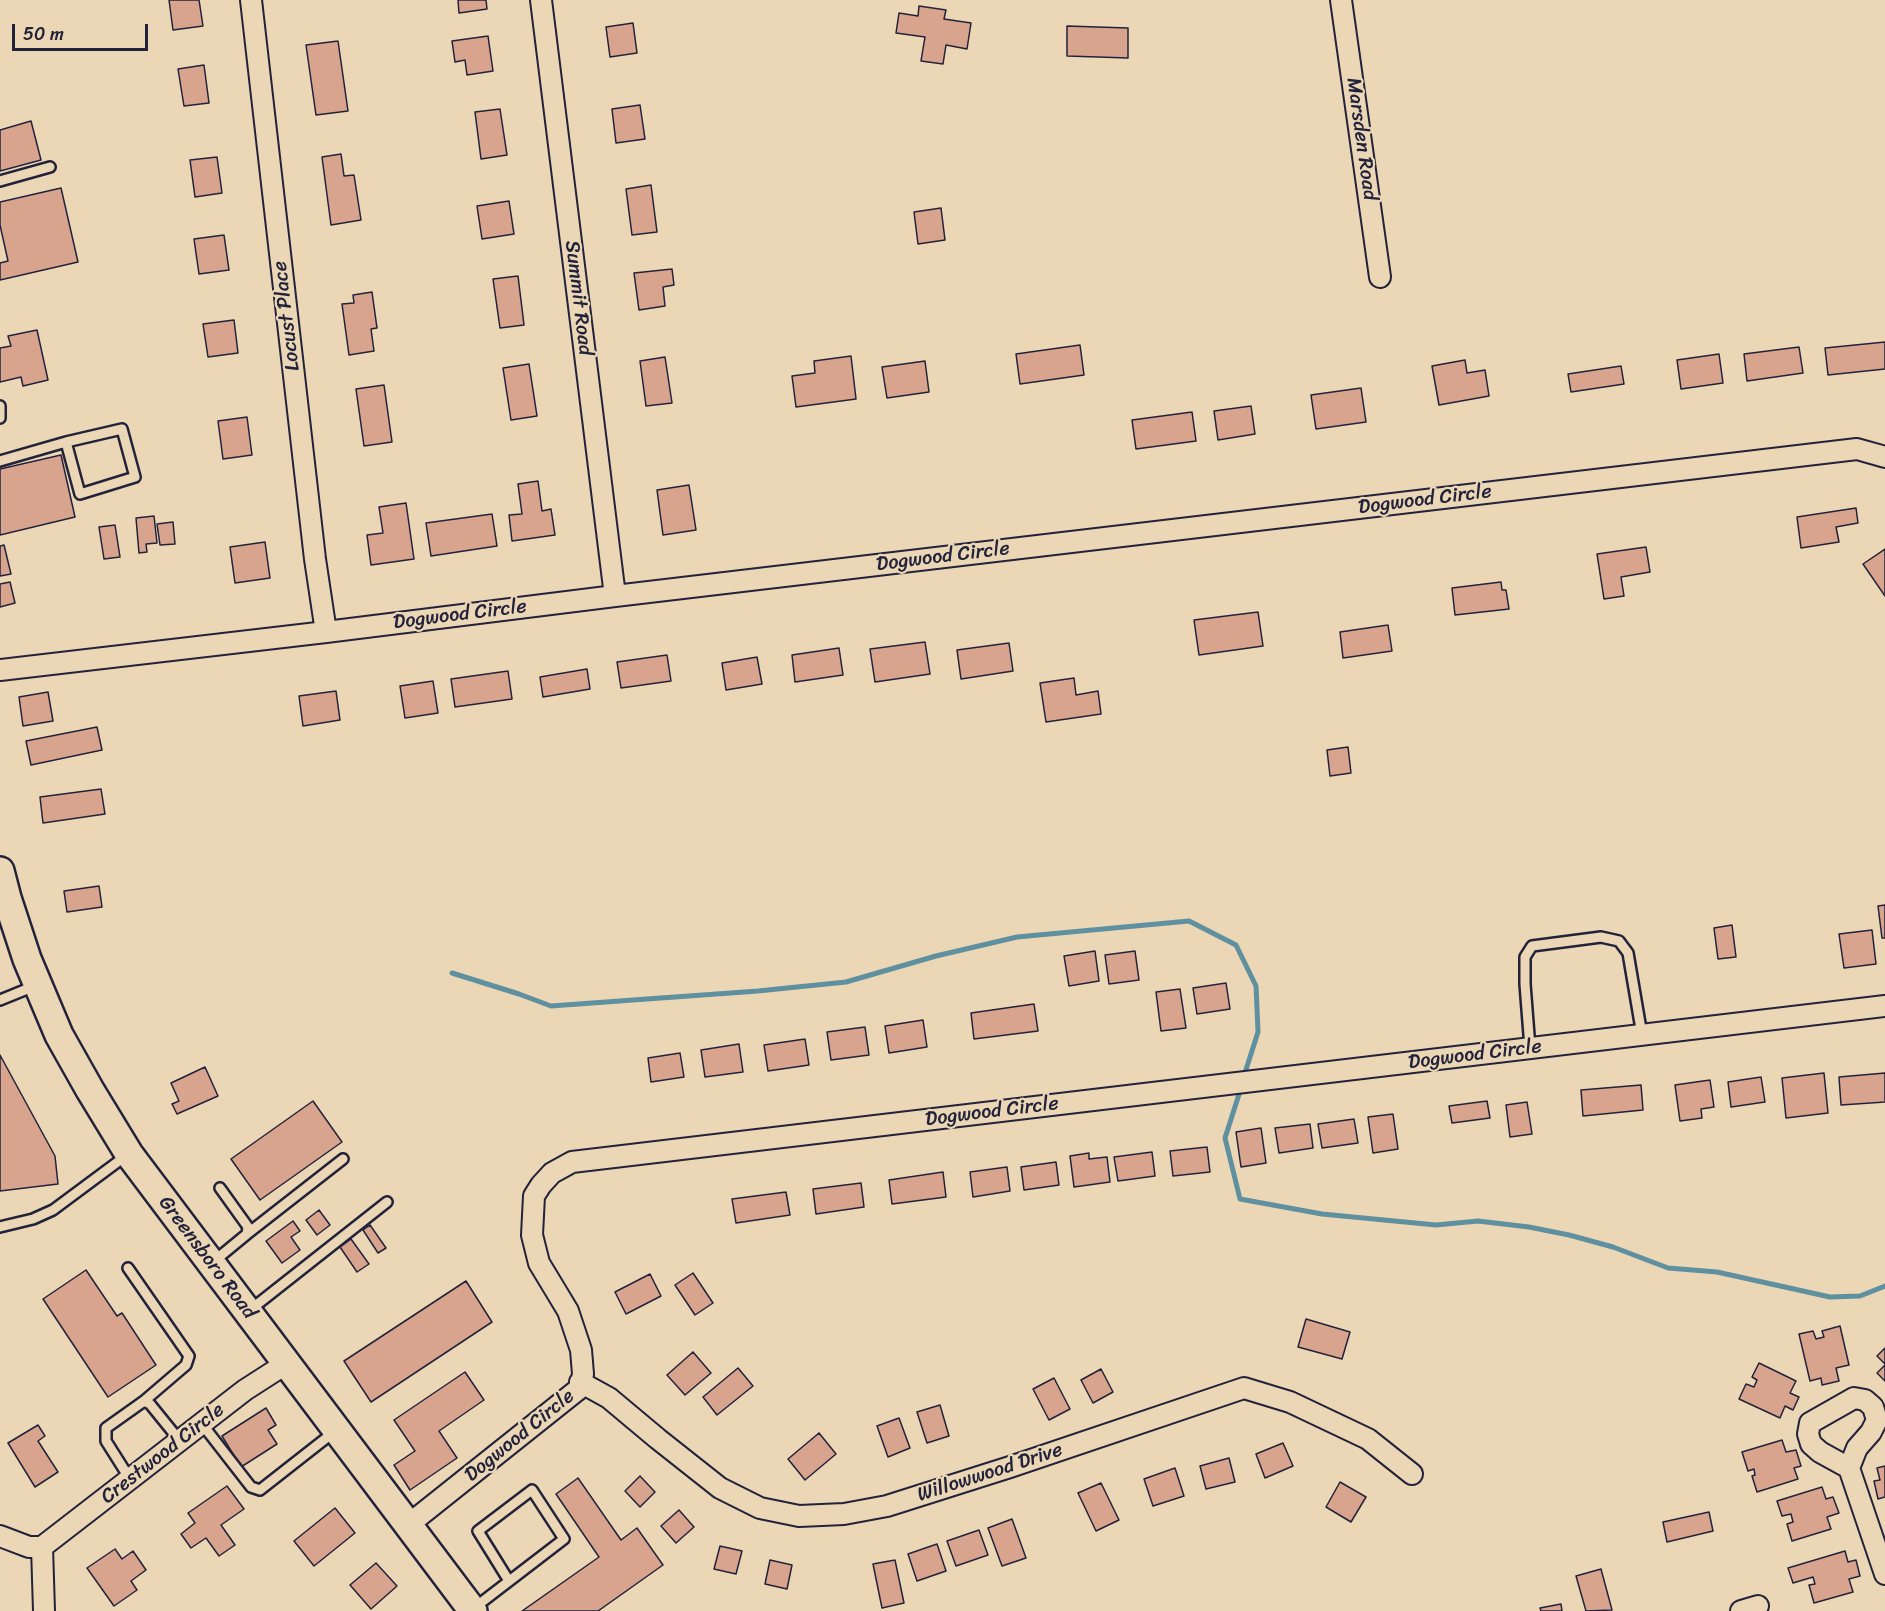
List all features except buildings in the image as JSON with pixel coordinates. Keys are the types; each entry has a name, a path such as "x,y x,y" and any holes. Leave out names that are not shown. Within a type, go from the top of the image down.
{"main road":[{"name":"Greensboro Road","path":"0,871 3,899 59,1035 129,1154 472,1610"}],"street":[{"name":"Locust Place","path":"251,0 315,559 326,632"},
{"name":"Summit Road","path":"541,0 615,596"},
{"name":"Marsden Road","path":"1341,0 1380,278"},
{"name":"Dogwood Circle","path":"0,670 1857,449 1885,457"},
{"name":"Dogwood Circle","path":"408,1525 580,1388 583,1374 581,1350 568,1311 539,1263 532,1235 534,1196 552,1173 572,1162 1885,1006"},
{"name":"Crestwood Circle","path":"42,1547 245,1390 286,1363"},
{"name":"Willowwood Drive","path":"580,1382 609,1398 720,1488 760,1508 799,1515 844,1514 887,1506 1244,1389 1290,1402 1368,1438 1412,1474"},
{"path":"1849,1468 1885,1574"},
{"path":"0,1536 29,1547 42,1547 44,1611"}],"lane":[{"path":"0,181 50,166"},
{"path":"0,406 0,418"},
{"path":"0,461 66,442 122,429 135,477 80,494 66,442"},
{"path":"1530,1048 1525,957 1532,946 1600,937 1619,941 1628,953 1642,1035"},
{"path":"0,1000 38,985"},
{"path":"0,1227 33,1219 53,1210 129,1154"},
{"path":"212,1263 344,1159"},
{"path":"220,1188 248,1227 248,1233"},
{"path":"248,1311 387,1202"},
{"path":"128,1268 189,1356 186,1365 144,1401 106,1428 106,1442 130,1479"},
{"path":"144,1401 150,1404 180,1441"},
{"path":"202,1424 252,1487 260,1490 337,1430"},
{"path":"472,1610 564,1539 532,1490 478,1531 509,1581"}],"waterway":[{"path":"452,973 551,1006 758,991 846,982 936,956 1017,937 1189,921 1236,945 1256,986 1258,1032 1243,1079"},
{"path":"1241,1088 1225,1138 1240,1199 1322,1214 1436,1225 1478,1221 1529,1227 1613,1247 1668,1268 1717,1272 1830,1297 1860,1296 1885,1286"}]}
